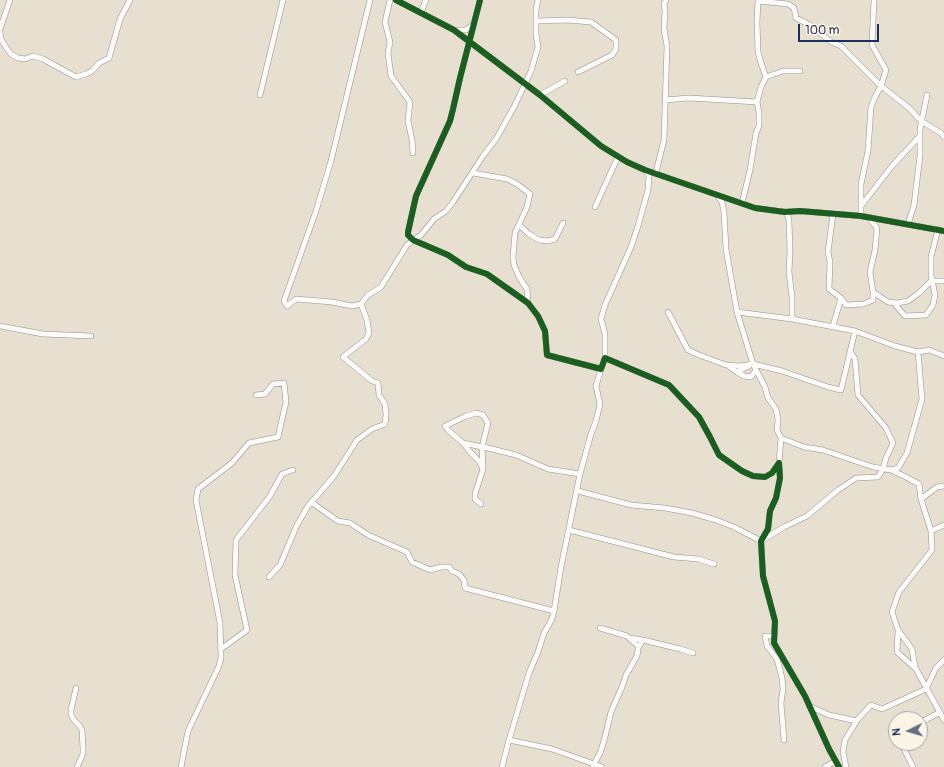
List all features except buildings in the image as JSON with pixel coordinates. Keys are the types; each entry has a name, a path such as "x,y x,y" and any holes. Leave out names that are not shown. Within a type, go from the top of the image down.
{"street":[{"path":"0,29 10,0"},
{"path":"0,32 1,39 11,54 18,58 25,59 33,56 43,59 76,77 92,71 99,63 109,58 120,19 130,0"},
{"path":"260,95 283,0"},
{"path":"370,0 316,211 284,301 287,306 296,300 332,302 352,306 361,304 368,295 381,286 407,245 421,235 438,215 446,211 496,139 514,107 524,83 531,71 538,47 536,34 536,10 538,0"},
{"path":"390,0 385,22 390,42 388,53 391,76 410,102 408,121 413,153"},
{"path":"396,0 454,30 540,95 601,146 618,157 645,170 656,172 754,208 785,212 800,211 861,216 944,231"},
{"path":"421,12 426,0"},
{"path":"480,0 450,121 413,206 408,235 413,240 448,255 466,267 487,274 528,303 538,316 545,331 547,355 602,369"},
{"path":"656,172 664,140 666,46 664,4 666,0"},
{"path":"861,216 861,184 868,152 871,107 881,86 886,70 872,45 874,0"},
{"path":"766,77 758,52 758,1 788,4 794,8 796,18 810,25 831,42 841,46 881,86 909,108 921,121 944,137"},
{"path":"537,21 568,20 591,22 616,40 616,49 612,55 578,72"},
{"path":"454,30 466,30 474,23"},
{"path":"742,203 758,126 760,113 757,102 761,87 766,77 783,71 800,71"},
{"path":"540,95 565,81"},
{"path":"908,224 914,205 920,156 921,121 927,95"},
{"path":"665,100 689,98 757,102"},
{"path":"936,130 944,131"},
{"path":"861,206 892,166 920,136"},
{"path":"595,207 618,157"},
{"path":"502,767 529,673 554,611 561,567 578,491 580,474 600,404 596,386 605,358 605,334 601,319 605,305 631,247 638,226 648,190 649,176 645,170"},
{"path":"473,173 506,179 517,184 530,194 527,207 515,233 513,261 518,277 527,289 528,303"},
{"path":"717,195 722,202 724,212 726,250 737,312 756,370 768,398 776,409 778,420 777,430 781,438 779,463 780,478 776,498 770,511 768,529 761,541 763,576 775,621 774,636 776,648 809,706 839,767"},
{"path":"785,212 789,221 789,272 792,296 792,319"},
{"path":"834,214 828,252 830,262 829,289 841,298 846,305 864,304 874,300 870,272 875,250 877,228 869,218"},
{"path":"519,226 539,240 548,241 555,239 562,223"},
{"path":"894,303 904,316 926,315 935,299 931,280 932,252 938,229"},
{"path":"873,292 888,302 894,303 908,301 919,293 931,280"},
{"path":"931,280 944,281"},
{"path":"833,326 841,298"},
{"path":"269,577 280,565 297,525 311,502 334,476 357,440 372,429 385,424 385,404 379,395 378,383 372,381 343,357 366,339 369,333 367,320 361,304"},
{"path":"668,312 688,350 726,365 744,376 751,377 756,370"},
{"path":"737,312 833,326 855,331 895,346 918,352 928,350 944,356"},
{"path":"0,326 43,334 91,336"},
{"path":"726,365 740,366 754,364 782,371 840,390 855,331"},
{"path":"761,541 784,527 807,516 838,490 856,478 878,476 883,469 893,443 886,428 858,395 855,359 850,351"},
{"path":"891,470 898,468 907,453 922,399 918,352"},
{"path":"605,358 669,385 699,417 719,455 742,471 753,476 765,477 772,473 779,463"},
{"path":"737,372 754,364"},
{"path":"181,767 188,731 219,666 221,649 220,624 196,500 198,489 232,463 249,443 278,437 286,402 284,383 273,384 265,394 256,395"},
{"path":"481,504 475,499 474,494 483,469 482,447 488,422 483,415 476,413 445,426 464,443 471,453 479,460 483,469"},
{"path":"781,438 804,447 823,450 873,467 891,470 919,484 921,499 931,531 932,550 899,592 892,612 898,630 912,649 917,670 926,689 944,720"},
{"path":"464,443 516,455 548,469 580,474"},
{"path":"221,649 247,630 235,575 236,540 270,496 282,474 293,470"},
{"path":"921,499 937,487 944,486"},
{"path":"578,491 607,497 631,505 665,508 692,513 734,527 761,541"},
{"path":"311,502 338,521 350,523 368,535 406,552 412,562 430,570 441,567 449,568 452,572 459,574 464,580 465,588 554,611"},
{"path":"931,531 944,525"},
{"path":"569,530 674,557 698,559 714,564"},
{"path":"600,628 630,638 693,653"},
{"path":"898,630 896,652 917,670"},
{"path":"774,636 766,636 767,646 777,659 782,678 783,689 781,703 784,740"},
{"path":"630,638 638,646 638,648"},
{"path":"594,765 604,741 611,712 626,675 637,656 638,648 643,640"},
{"path":"846,767 843,752 845,740 857,721 871,705 882,709 926,689 936,668 944,660"},
{"path":"76,688 71,715 82,730 83,748 77,767"},
{"path":"809,706 830,715 857,721"},
{"path":"928,719 940,712"},
{"path":"509,740 552,749 602,767"},
{"path":"905,751 913,767"},
{"path":"825,767 836,761"}],"cycle path":[{"path":"396,0 454,30 540,95 601,146 627,162 645,170 755,208 785,212 800,211 861,216 944,231"},
{"path":"480,0 450,121 416,196 408,235 413,240 448,255 466,267 487,274 528,303 538,316 545,331 547,355 601,369 605,358 669,385 699,417 719,455 742,471 753,476 765,477 772,473 779,463 780,478 776,498 770,511 768,529 761,541 763,576 775,621 774,643 805,696 829,749 839,767"}]}
